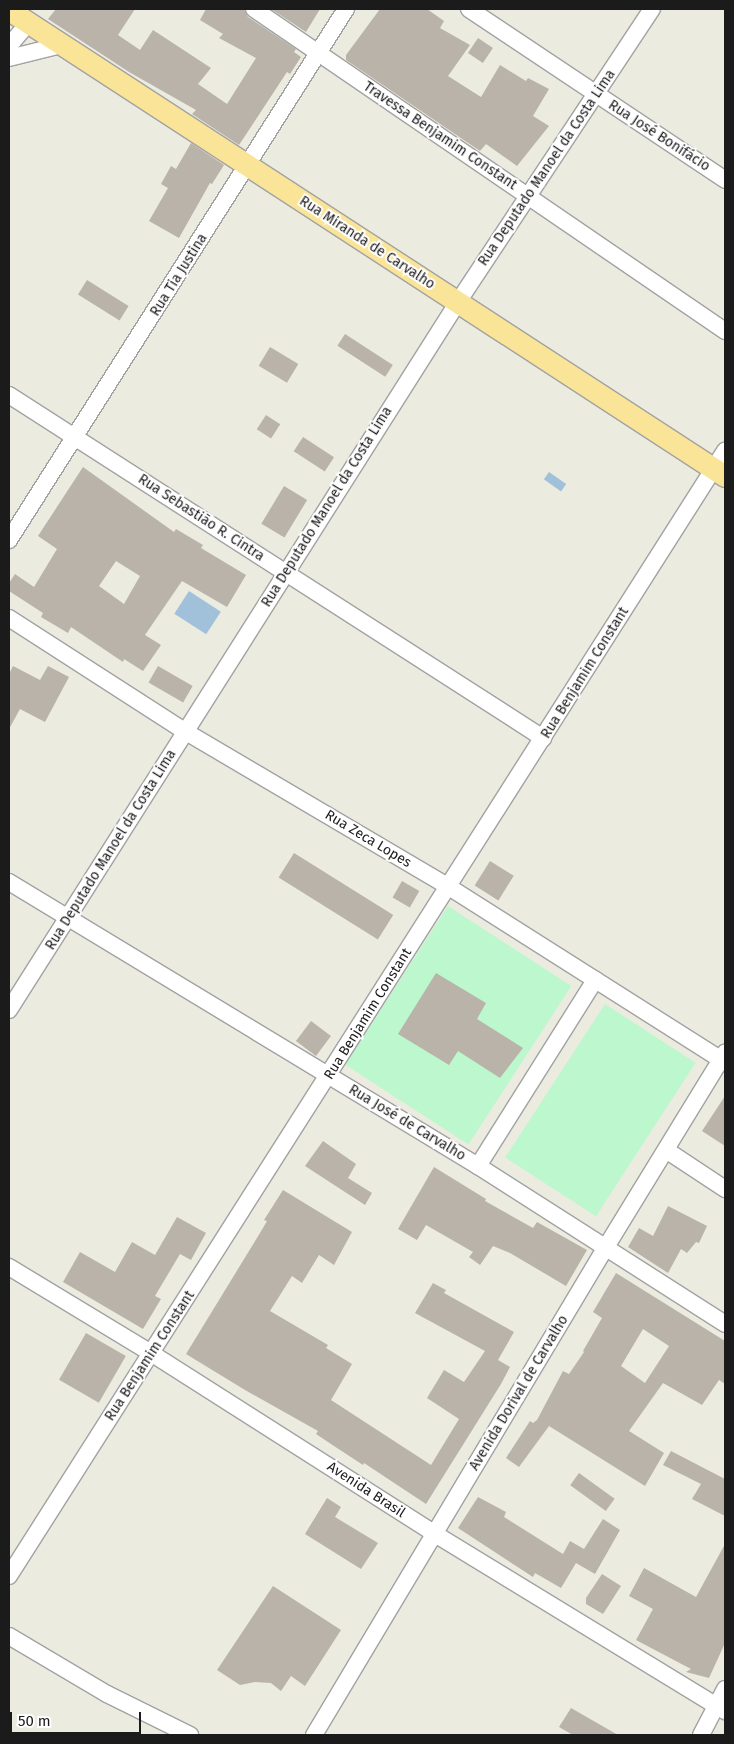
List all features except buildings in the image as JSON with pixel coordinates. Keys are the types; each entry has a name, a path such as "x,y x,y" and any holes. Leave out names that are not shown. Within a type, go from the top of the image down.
{"main road":[{"name":"Rua Miranda de Carvalho","path":"9,10 34,16 62,44 248,166 458,302 722,465"}],"street":[{"name":"Travessa Benjamim Constant","path":"254,9 725,331"},
{"name":"Rua Tia Justina","path":"9,540 76,438 346,9"},
{"name":"Rua José Bonifácio","path":"469,9 725,180"},
{"name":"Rua Deputado Manoel da Costa Lima","path":"9,1010 458,302 652,9"},
{"path":"9,46 34,16"},
{"path":"9,58 62,44"},
{"name":"Rua Sebastião R. Cintra","path":"9,395 543,738"},
{"name":"Rua Benjamim Constant","path":"9,1576 543,738 722,465"},
{"name":"Rua Zeca Lopes","path":"9,618 186,732 448,887 595,980 724,1058"},
{"name":"Rua José de Carvalho","path":"9,882 478,1166 725,1324"},
{"path":"478,1166 595,980"},
{"name":"Avenida Dorival de Carvalho","path":"314,1735 606,1247 724,1058"},
{"path":"666,1150 725,1189"},
{"name":"Avenida Brasil","path":"9,1268 151,1353 435,1534 721,1709"},
{"path":"9,1636 107,1694 190,1735"},
{"path":"701,1735 721,1709 725,1689"}],"green space":[{"path":"448,906 571,986 468,1145 345,1065"},
{"path":"605,1004 696,1063 596,1216 505,1157"}],"water":[{"path":"549,472 566,484 561,491 544,479"},
{"path":"189,591 221,612 206,634 174,614"}]}
